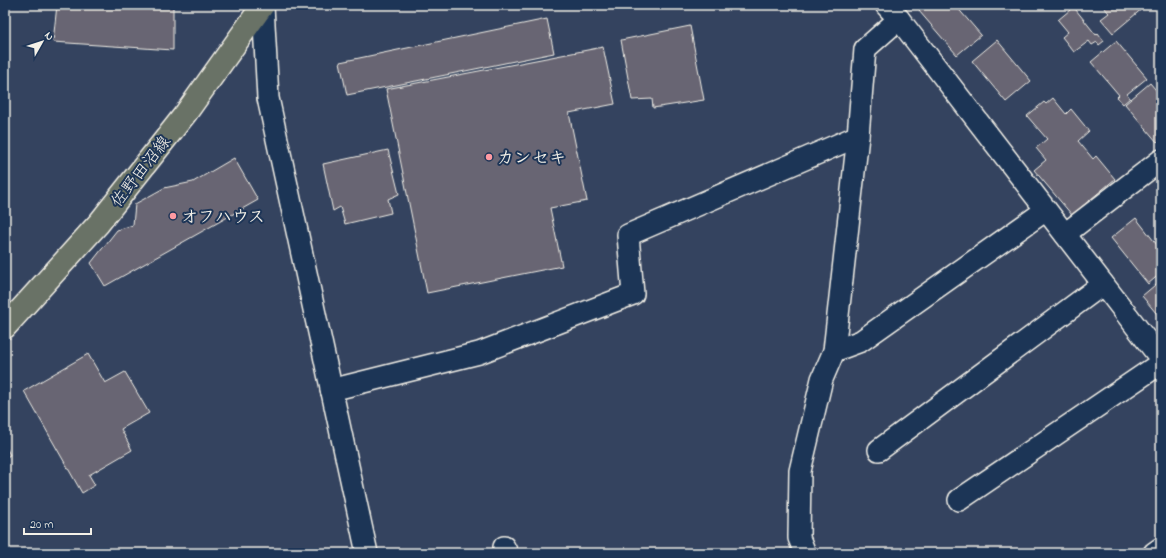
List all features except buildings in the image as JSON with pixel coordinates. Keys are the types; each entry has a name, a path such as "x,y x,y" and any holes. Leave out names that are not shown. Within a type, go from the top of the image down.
{"main road":[{"name":"佐野田沼線","path":"5,327 99,223 186,113 263,5"}],"street":[{"path":"263,5 268,98 367,553"},
{"path":"805,553 799,538 800,471 822,379 834,351 858,136 865,49 893,12 1161,359"},
{"path":"331,390 479,353 633,294 628,236 858,136"},
{"path":"1064,234 1161,160"},
{"path":"834,351 861,341 1046,210"},
{"path":"879,450 1103,284"},
{"path":"959,500 1161,363"},
{"path":"1154,553 1161,548"}],"place":[{"name":"カンセキ","path":"489,157"},
{"name":"オフハウス","path":"173,216"}]}
